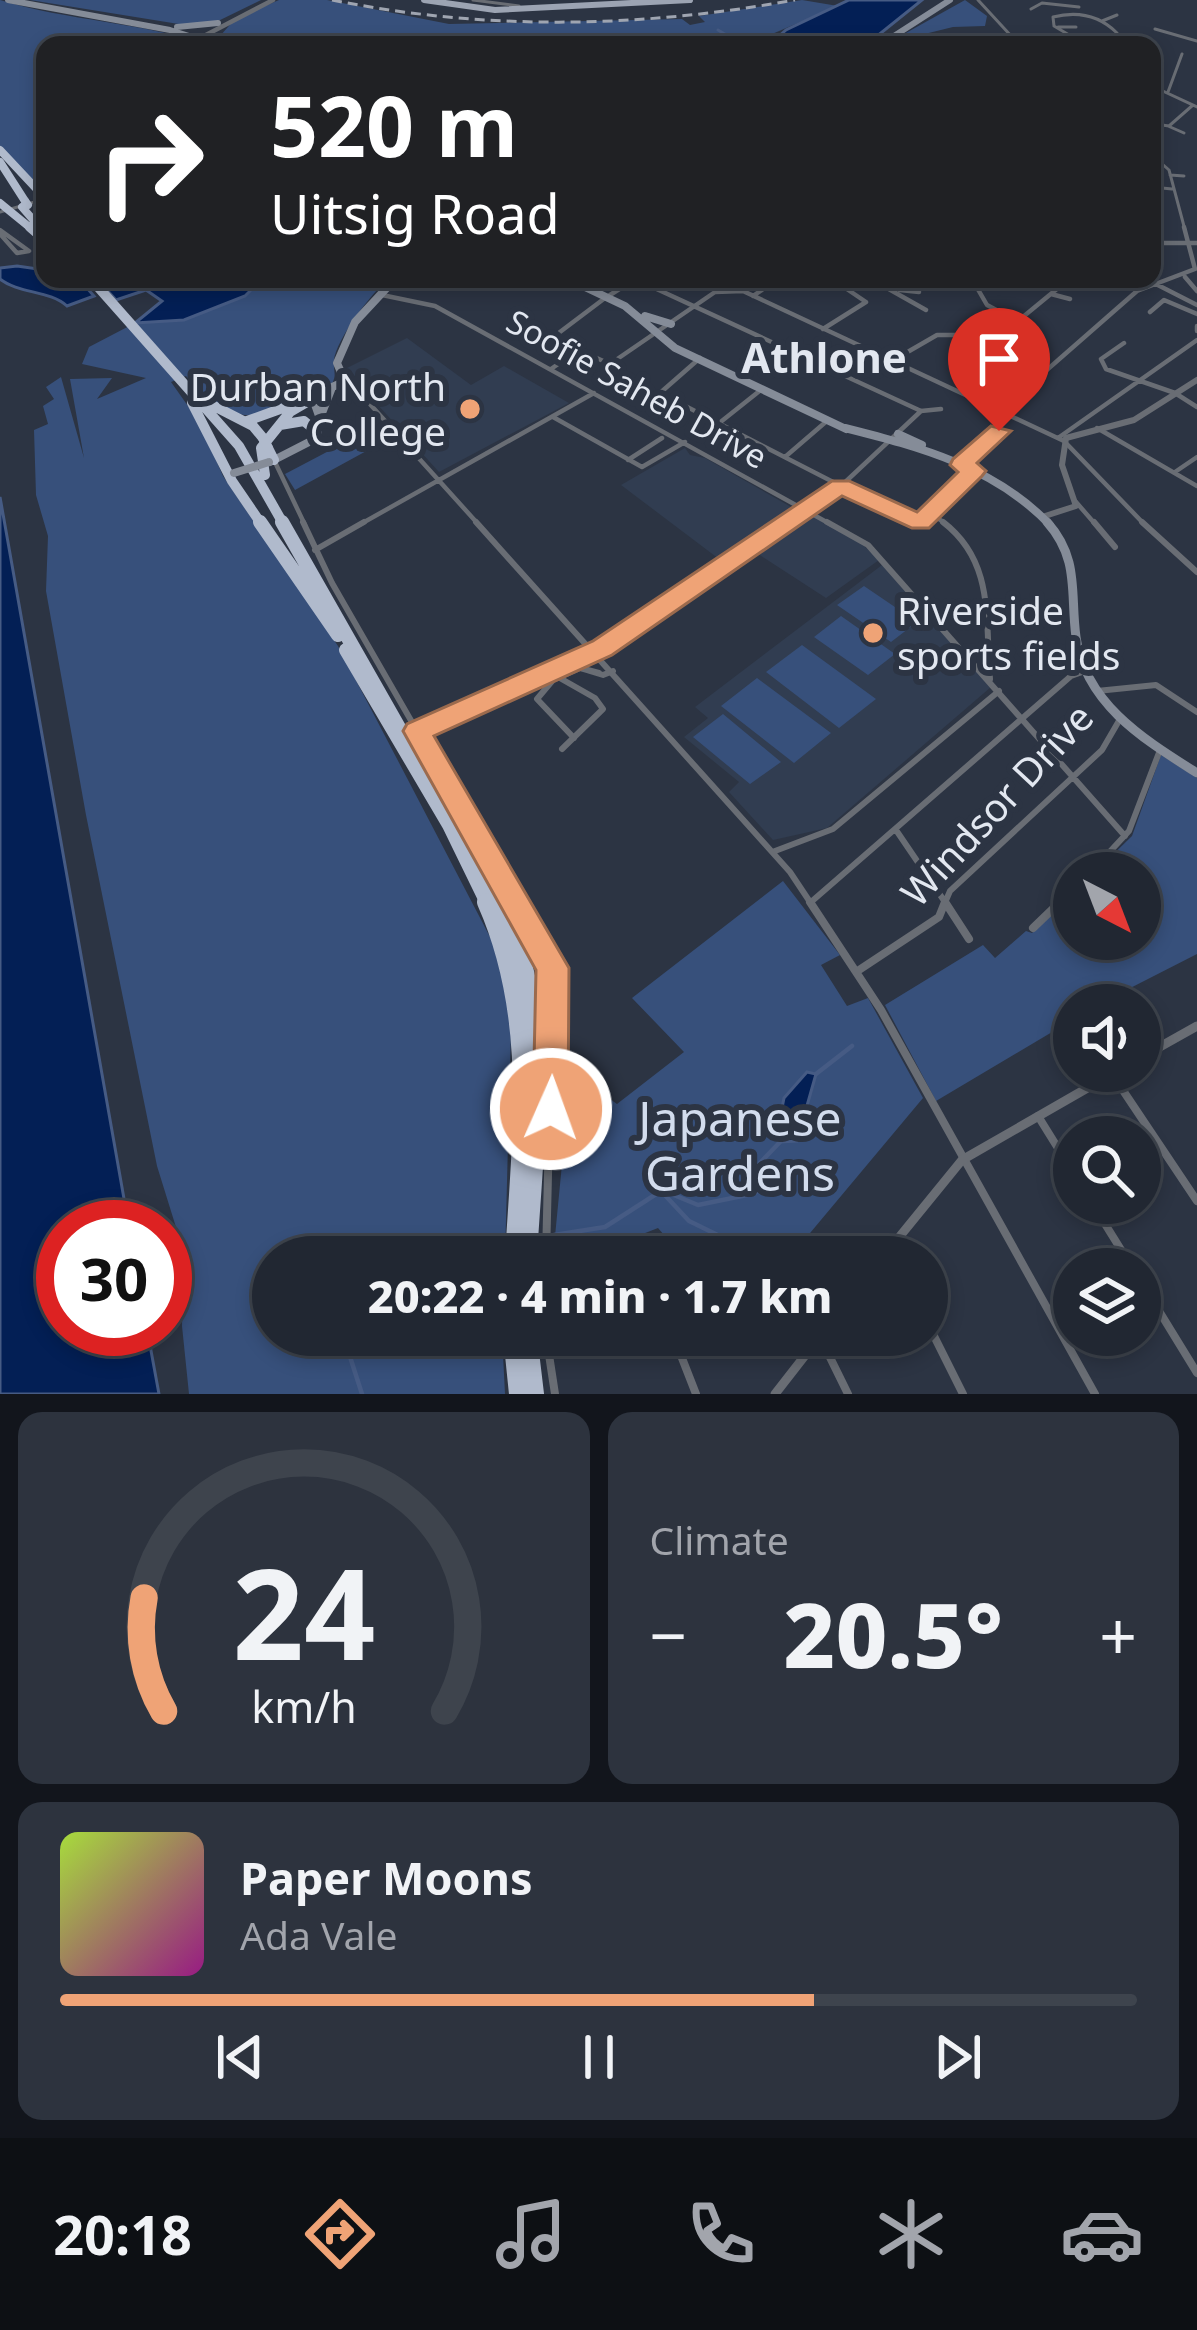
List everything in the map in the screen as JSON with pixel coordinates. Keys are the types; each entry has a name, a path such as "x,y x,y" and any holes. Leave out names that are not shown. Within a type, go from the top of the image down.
{"highway":[{"path":"0,150 36,189"},
{"path":"0,162 11,208 36,229"},
{"path":"0,173 11,208 36,229"},
{"path":"96,288 239,446 491,886 521,958 536,1052 529,1236"},
{"path":"184,387 242,421 269,452"},
{"path":"184,387 263,530 338,635"},
{"path":"184,387 229,445 338,635 479,889 509,961 522,1045 515,1236"},
{"path":"242,421 313,397"},
{"path":"298,547 258,457 280,424 313,397"},
{"path":"280,424 299,420 317,429"},
{"path":"514,1356 518,1394"},
{"path":"536,1394 539,1356"}],"main road":[{"path":"8,0 202,35"},
{"path":"20,0 202,35"},
{"path":"424,0 495,10 690,0"},
{"path":"453,0 522,7 679,0"},
{"path":"623,4 650,0"},
{"path":"623,4 666,0"},
{"path":"894,36 950,0"},
{"path":"177,27 221,23 219,36"},
{"path":"232,474 269,452 302,448 341,383 337,355 385,288"},
{"path":"591,288 645,316 670,323"},
{"path":"608,296 676,346 844,428 950,460 1011,491 1042,517 1072,566 1075,634 1096,691 1120,718 1197,773"},
{"path":"645,316 657,333"},
{"path":"317,429 313,397 341,383"},
{"path":"898,434 926,452"}],"street":[{"path":"202,35 270,0"},
{"path":"472,0 522,7"},
{"path":"978,0 1011,36"},
{"path":"1031,9 1042,2 1078,7"},
{"path":"1073,13 1087,2"},
{"path":"1054,27 1055,16 1073,13 1102,21 1117,32 1114,36"},
{"path":"1102,21 1117,15"},
{"path":"1054,27 1076,27"},
{"path":"1054,27 1070,36"},
{"path":"1155,29 1197,40"},
{"path":"1171,93 1182,54"},
{"path":"1161,89 1196,104"},
{"path":"1184,133 1165,125 1196,104"},
{"path":"1161,164 1170,175 1194,243 1193,266 1185,277 1161,282"},
{"path":"1170,175 1184,176"},
{"path":"1161,188 1174,189"},
{"path":"0,232 27,247 36,242"},
{"path":"1161,243 1194,243"},
{"path":"1185,277 1197,291"},
{"path":"1161,286 1197,305"},
{"path":"621,288 552,334 577,351 610,364 719,291 753,296 1061,440 1148,531 1197,572"},
{"path":"655,288 921,411 940,409"},
{"path":"753,296 765,288"},
{"path":"823,329 866,302 845,288"},
{"path":"888,288 926,310"},
{"path":"977,288 987,305 1019,322"},
{"path":"892,362 937,335 991,339 1058,288"},
{"path":"1000,412 1142,288"},
{"path":"894,291 919,292"},
{"path":"1052,292 1070,299"},
{"name":"Soofie Saheb Drive","path":"378,294 430,303 868,545 1125,836"},
{"path":"1150,312 1165,300 1197,314"},
{"path":"1061,440 1197,332"},
{"path":"1116,348 1102,364 1197,407"},
{"path":"551,369 577,351"},
{"path":"698,357 659,391 913,523 931,513 974,471"},
{"path":"966,395 987,377"},
{"path":"1077,430 1134,420 1197,380"},
{"path":"949,388 957,381"},
{"path":"341,383 369,404 613,671 700,775 773,851 812,902 1095,1394"},
{"path":"718,424 763,388"},
{"path":"315,550 594,393"},
{"path":"417,731 595,652 841,486 921,411"},
{"path":"553,417 644,467 685,442"},
{"path":"785,457 829,420"},
{"path":"1096,428 1197,486"},
{"path":"961,465 999,431"},
{"path":"628,460 662,438"},
{"path":"1061,440 1063,473 1076,502 1115,547"},
{"path":"269,452 315,550 542,940 554,974 559,1011 547,1236"},
{"path":"1174,473 1197,457"},
{"path":"1042,517 1069,511 1076,502"},
{"path":"931,513 965,539 980,562 990,679"},
{"path":"574,738 537,699 558,677 580,668 598,674 613,671"},
{"path":"812,902 1071,676 1085,671"},
{"path":"558,677 602,707 562,749"},
{"path":"1096,691 1156,685 1197,712"},
{"path":"773,851 833,829 999,691"},
{"name":"Windsor Drive","path":"856,972 939,917 943,900 1103,748 1120,718"},
{"path":"1110,852 1125,836 1160,750"},
{"path":"464,813 474,808"},
{"path":"896,830 969,939"},
{"path":"1033,928 1053,909"},
{"path":"1161,1046 1197,1026"},
{"path":"903,1236 962,1160 1079,1092"},
{"path":"1127,1092 1197,1201"},
{"path":"1038,1116 1053,1140"},
{"path":"1161,1314 1197,1372"},
{"path":"545,1356 555,1394"},
{"path":"682,1356 697,1394"},
{"path":"775,1394 804,1356"},
{"path":"830,1356 848,1394"},
{"path":"944,1356 963,1394"}],"shaded area":[{"path":"849,0 922,0 877,36 779,36"},
{"path":"0,268 36,269 36,288 87,288 94,296 67,306 0,279"},
{"path":"105,288 253,288 245,296 184,320 135,323 162,301 146,290 116,300"},
{"name":"Durban North College","path":"407,338 471,385 504,366 569,403 439,472 345,369"},
{"path":"685,448 690,455 705,458 793,508 719,559 621,485"},
{"path":"0,497 124,1200 36,1200 36,1356 152,1356 159,1394 0,1394"},
{"path":"806,513 860,542 879,560 826,598 752,550"},
{"path":"882,565 991,687 827,828 773,840 729,792 739,782 684,737 708,718 695,707"},
{"path":"807,1072 816,1074 797,1141 780,1142 765,1121 782,1108 784,1098"}],"green space":[{"path":"0,0 176,36 36,36 36,186 0,146"},
{"path":"30,0 261,0 216,22 191,26"},
{"path":"279,0 327,0 449,24 682,19 690,25 705,22 699,16 802,0 838,6 767,36 220,36 235,19"},
{"path":"965,0 987,16 985,26 901,36"},
{"path":"253,288 379,288 341,340 330,387 254,415 221,408 186,376 171,382 200,423 223,476 338,646 500,956 511,1031 506,1236 252,1236 252,1356 503,1356 505,1394 189,1394 185,1356 192,1356 192,1200 168,1200 157,1166 46,591 48,536 36,495 34,430 48,424 43,406 54,399 46,387 61,377 84,458 70,379 112,378 97,399 146,378 82,364 89,347 135,323 184,320 245,296"},
{"path":"380,424 392,437 295,490 285,474"},
{"path":"864,586 917,622 891,642 837,605"},
{"path":"841,616 895,654 868,675 814,637"},
{"path":"802,645 876,699 839,728 766,672"},
{"path":"757,678 831,733 794,763 721,706"},
{"path":"723,714 781,762 750,784 693,737"},
{"path":"1161,755 1197,778 1197,954 1138,984 1053,984 1053,1031 936,1101 885,1005 983,945 995,958 1053,913 1053,960 1161,960 1161,852 1116,852 1132,836"},
{"name":"Japanese Gardens","path":"783,881 840,955 821,965 847,1006 868,998 923,1098 808,1236 665,1236 658,1228 638,1236 555,1236 571,1071 617,1104 684,1052 632,998"}],"waterway":[{"path":"718,30 728,36"},
{"path":"816,1074 852,1046"},
{"path":"664,1191 698,1205 752,1194 758,1191 759,1164 780,1142"},
{"path":"730,1169 753,1175"},
{"path":"662,1190 695,1179"},
{"path":"554,1235 605,1227 661,1191 689,1221 720,1236"},
{"path":"350,1356 362,1394"}],"railway":[{"path":"332,0 448,17 564,22 679,16 795,0"}],"place":[{"name":"Durban North College","path":"470,409"},
{"name":"Riverside sports fields","path":"873,633"}],"district":[{"name":"Athlone","path":"824,358"}],"route":[{"path":"551,1109 553,968 417,731 603,648 841,486 920,523 974,471 961,465 999,431"}]}
